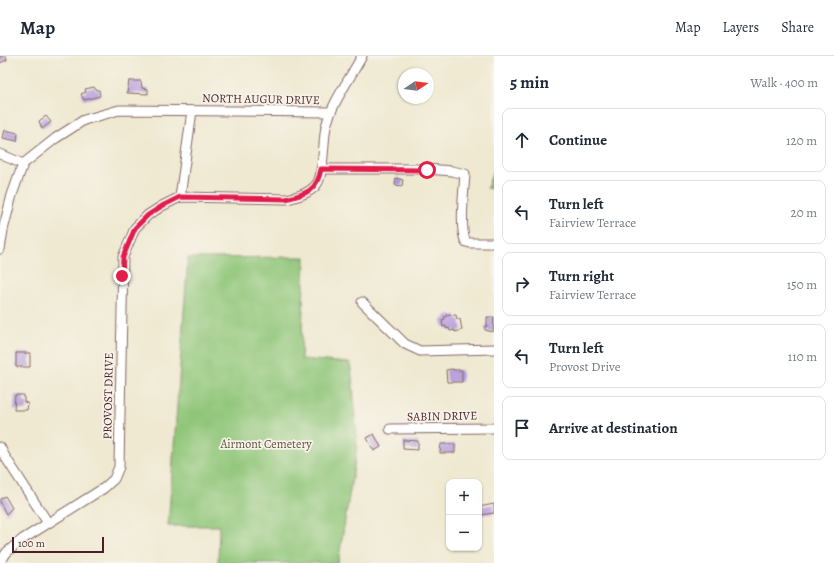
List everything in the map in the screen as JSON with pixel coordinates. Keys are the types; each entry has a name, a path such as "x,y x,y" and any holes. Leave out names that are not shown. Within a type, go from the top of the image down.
{"street":[{"path":"192,110 180,197 286,199 300,196 313,188 319,181 326,127 330,112 362,56"},
{"name":"NORTH AUGUR DRIVE","path":"23,164 56,138 84,120 119,110 330,112"},
{"path":"0,154 23,164 12,195 0,249"},
{"path":"321,169 427,170 458,172 465,174 462,229 464,239 466,242 470,243 494,244"},
{"name":"PROVOST DRIVE","path":"0,562 7,552 48,523 104,488 114,479 119,467 123,257 135,228 152,212 180,197"},
{"path":"362,302 405,344 420,351 494,349"},
{"name":"SABIN DRIVE","path":"390,429 494,428"},
{"path":"0,447 48,523"}],"green space":[{"path":"494,168 494,190 487,188"},
{"name":"Airmont Cemetery","path":"305,257 301,359 350,363 353,384 357,448 338,563 218,563 219,526 168,526 188,258"}],"building":[{"path":"0,56 6,56 7,60 0,63"},
{"path":"129,81 141,81 142,88 148,89 148,94 127,93"},
{"path":"94,87 96,90 99,90 100,96 84,100 81,94 86,92 85,89"},
{"path":"46,116 51,122 42,129 39,121"},
{"path":"5,130 18,133 17,141 3,138"},
{"path":"396,178 403,180 402,186 395,185"},
{"path":"446,315 456,315 457,319 460,319 462,330 455,332 455,330 450,331 449,328 446,329 446,326 443,327 442,320 445,319 444,317 447,316"},
{"path":"487,317 494,317 493,332 485,330 485,326 487,326"},
{"path":"16,353 30,353 30,367 16,367"},
{"path":"446,370 462,370 462,382 447,382"},
{"path":"15,395 24,395 24,402 28,404 27,410 14,410"},
{"path":"374,434 381,447 374,451 367,438"},
{"path":"403,440 418,441 418,450 403,449"},
{"path":"441,444 455,444 455,453 440,453"},
{"path":"5,496 12,508 6,514 0,502 0,499"},
{"path":"494,504 494,513 482,515 482,506"}],"route":[{"path":"122,276 123,257 135,228 148,215 180,197 286,199 300,196 313,188 319,181 321,169 427,170"}]}
